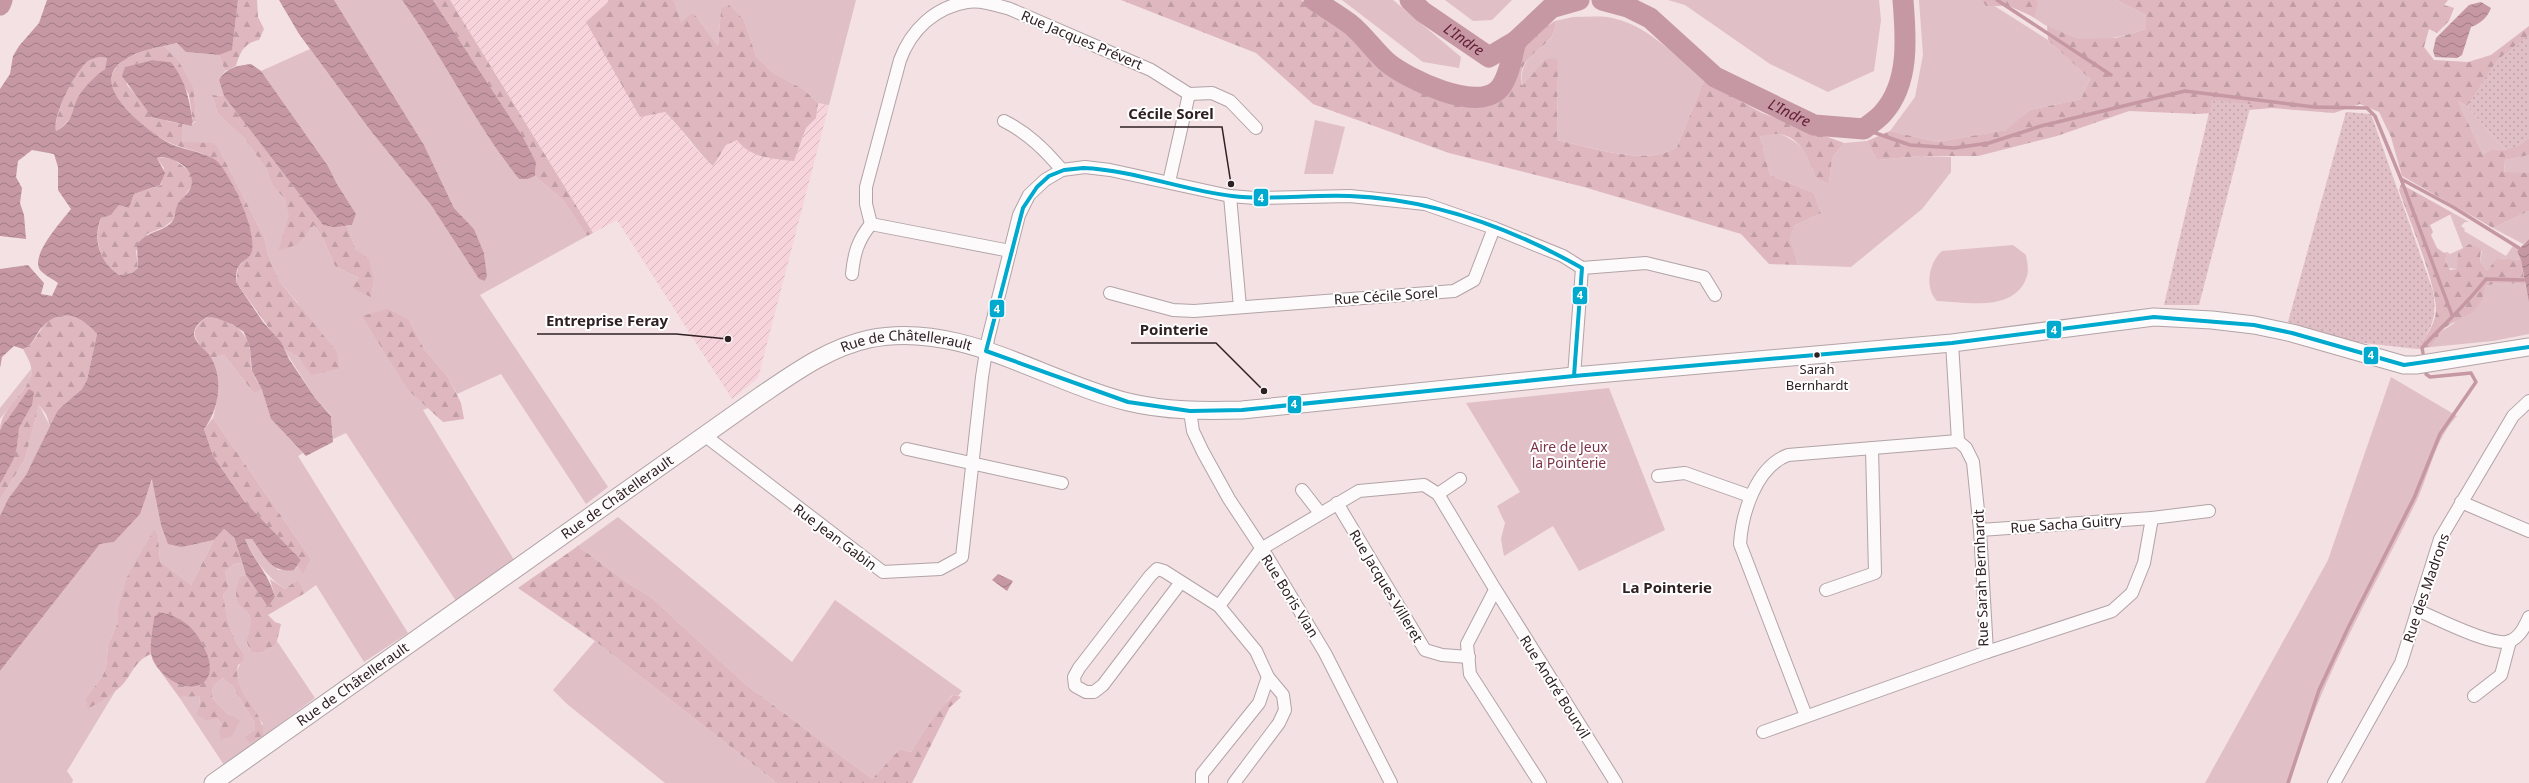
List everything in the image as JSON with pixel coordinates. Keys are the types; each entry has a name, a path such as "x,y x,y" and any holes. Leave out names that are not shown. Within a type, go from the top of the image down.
{"main road":[{"name":"Rue de Châtellerault","path":"213,783 704,435 798,371 845,346 870,339 921,336 947,340 986,351 1128,402 1190,411 1242,410 1574,376 1952,343 2154,317 2205,319 2254,325 2404,364 2416,365 2529,347"}],"street":[{"name":"Rue Jacques Prévert","path":"871,224 866,204 866,187 900,60 907,41 918,27 932,17 949,9 967,2 989,3 1010,9 1151,70 1189,94"},
{"path":"1169,182 1189,94 1212,93 1230,101 1256,128"},
{"path":"1004,121 1019,129 1046,151 1062,170 1085,167 1169,182 1230,196 1254,198 1350,196 1425,204 1494,228 1563,256 1582,268 1646,263 1704,277 1715,295"},
{"name":"Rue Jean Gabin","path":"704,435 883,572 940,569 962,557 986,351 1019,215 1029,195 1044,180 1062,170"},
{"path":"1230,196 1240,307"},
{"path":"852,274 854,253 860,237 871,224 1010,250"},
{"name":"Rue Cécile Sorel","path":"1110,293 1173,310 1194,311 1454,291 1474,280 1494,228"},
{"path":"1574,376 1582,268"},
{"path":"1806,716 1740,544 1742,524 1750,496 1776,459 1788,455 1958,441 1952,343"},
{"name":"Rue des Madrons","path":"2334,783 2401,663 2440,539 2513,416 2528,403"},
{"name":"Rue Boris Vian","path":"1190,411 1193,431 1204,452 1325,653 1391,783"},
{"name":"Rue Sarah Bernhardt","path":"1763,732 1987,652 1980,530 1973,462 1966,448 1958,441"},
{"path":"1826,590 1875,573 1872,448"},
{"path":"908,449 1062,483"},
{"path":"1658,476 1686,473 1750,496"},
{"path":"1219,606 1261,549 1359,491 1424,485 1438,494 1460,479"},
{"path":"1302,490 1320,513"},
{"name":"Rue André Bourvil","path":"1438,494 1495,590 1616,783"},
{"path":"2461,502 2529,531"},
{"name":"Rue Jacques Villeret","path":"1338,503 1425,650 1442,655 1469,657"},
{"name":"Rue Sacha Guitry","path":"1980,530 2152,518 2209,511"},
{"path":"1987,652 2112,611 2132,593 2144,563 2152,518"},
{"path":"1181,582 1103,685 1094,692 1086,692 1075,686 1074,677 1079,668 1157,569 1181,582 1219,606 1256,651 1268,677 1283,695 1284,710 1279,723 1234,783"},
{"path":"1495,590 1467,644 1470,674 1540,783"},
{"path":"2418,610 2493,641 2510,641 2522,632 2529,617"},
{"path":"2474,696 2501,675 2510,641"},
{"path":"1202,783 1202,774 1259,703 1268,677"}],"shaded area":[{"path":"450,0 608,0 608,2 602,7 665,112 676,122 690,143 713,166 726,145 737,140 794,161 806,128 816,118 818,103 829,105 758,378 732,399 617,220 593,233"}],"green space":[{"path":"238,0 257,0 258,17 264,29 259,40 250,43 243,49 236,66 225,71 219,55 232,49"},
{"path":"334,0 402,0 432,45 488,136 519,179 528,179 535,176 563,200 587,236 480,295 608,487 586,504 501,374 457,394 448,377 424,349 409,320 408,390 428,408 423,410 514,560 456,601 346,433 333,439 331,415 315,398 284,349 298,357 311,374 339,369 297,302 280,282 268,255 264,237 221,153 182,142 182,124 190,126 196,121 194,89 163,46 178,43 187,52 219,55 225,71 219,80 224,96 212,95 218,114 245,139 267,170 272,185 285,199 299,244 314,225 323,238 335,266 359,278 353,288 371,296 374,281 356,250 347,226 352,225 356,214 337,184 328,166 261,71 310,49 370,130 431,205 479,279 485,281 487,276 484,253 474,229 454,208 424,145"},
{"path":"433,0 450,0 593,233 587,236 563,200 535,176 536,162 523,137"},
{"path":"608,0 674,1 681,22 693,12 718,46 721,9 729,5 744,20 756,56 773,73 803,89 818,103 816,118 806,128 794,161 770,158 755,154 748,151 737,140 726,145 713,166 665,112 640,117 586,22 608,2"},
{"path":"671,0 856,0 829,105 818,103 803,89 773,73 756,56 744,20 721,9 718,46 693,12 681,23 674,2"},
{"path":"1121,0 1301,0 1357,39 1401,79 1455,102 1492,102 1504,92 1524,41 1555,21 1554,31 1550,38 1524,65 1521,74 1522,86 1546,59 1555,58 1558,62 1557,140 1618,154 1651,155 1665,153 1677,147 1704,81 1762,113 1844,143 1832,158 1829,184 1816,178 1803,150 1790,138 1772,134 1760,137 1770,175 1814,193 1821,213 1794,226 1790,239 1798,265 1769,264 1741,234 1584,187 1449,153 1313,104 1256,53"},
{"path":"1342,0 1393,0 1461,57 1459,68 1423,62"},
{"path":"1445,0 1512,0 1492,20 1473,21"},
{"path":"1668,0 1879,0 1881,20 1874,71 1828,92 1770,64 1685,5"},
{"path":"1919,0 1985,0 2048,40 2090,79 2081,99 2030,110 2007,130 1937,142 1890,131 1915,97 1923,55"},
{"path":"1982,0 2036,0 2038,4 2034,17 2009,6 1986,6"},
{"path":"2008,0 2116,0 2146,15 2146,29 2104,40 2077,39 2050,28"},
{"path":"2116,0 2448,0 2444,5 2454,8 2449,21 2437,33 2429,29 2424,47 2434,60 2468,62 2491,55 2529,26 2529,40 2504,59 2467,106 2458,101 2483,155 2492,149 2505,150 2529,138 2529,155 2505,160 2504,172 2529,173 2529,211 2493,228 2402,176 2391,137 2379,112 2360,104 2334,113 2272,108 2198,114 2129,111 2057,136 1978,156 1920,156 1877,160 1867,141 1890,131 1937,142 2006,130 2030,110 2081,99 2090,79 2048,40 2047,26 2078,39 2116,38 2146,29 2146,15"},
{"path":"1573,17 1607,17 1621,20 1635,26 1660,42 1704,81 1677,147 1665,153 1635,155 1602,151 1557,140 1558,62 1522,86 1522,74 1525,64 1551,38 1554,31 1555,21"},
{"path":"2529,35 2529,139 2519,146 2505,150 2467,106 2497,60"},
{"path":"163,46 179,62 194,89 196,121 193,122 189,95 171,62 152,60 125,67 127,85 136,95 167,121 182,124 182,142 214,143 221,153 264,237 268,255 280,282 337,352 339,369 311,375 298,357 284,349 236,282 238,267 250,255 247,233 235,192 214,159 170,143 161,138 129,112 119,101 113,90 111,79 119,64 137,54"},
{"path":"100,57 107,58 105,69 91,83 71,118 56,131 56,124 61,105 71,83 88,61"},
{"path":"212,95 224,96 323,225 347,226 356,250 369,259 374,281 371,297 352,288 359,278 335,266 323,238 314,225 299,244 278,251 289,216 285,199 272,185 267,170 245,139 218,114"},
{"path":"2212,100 2251,104 2199,305 2164,305"},
{"path":"2458,101 2467,106 2505,150 2492,149 2483,155"},
{"path":"2346,112 2371,114 2433,291 2434,315 2427,334 2417,349 2355,342 2288,322"},
{"path":"1315,120 1345,127 1333,174 1304,174"},
{"path":"1775,132 1797,144 1810,161 1816,178 1829,184 1832,158 1844,143 1867,141 1877,160 1920,156 1951,157 1951,172 1922,209 1851,267 1798,265 1790,239 1794,226 1821,213 1814,193 1770,175 1760,137"},
{"path":"2529,155 2529,173 2504,173 2505,160"},
{"path":"157,158 173,159 188,170 193,178 191,187 177,206 173,220 164,227 147,234 136,251 138,268 132,273 119,275 107,264 100,250 98,235 101,218 111,215 119,205 129,208 134,194 161,185 164,168"},
{"path":"2401,184 2453,213 2430,225 2433,232 2431,235 2437,248 2444,253 2447,252 2445,261 2450,270 2457,269 2458,253 2469,244 2481,249 2480,262 2487,271 2497,258 2521,260 2525,284 2498,283 2485,286 2483,297 2474,311 2442,331 2431,347 2417,349 2434,321 2436,311 2435,299 2427,268 2399,190"},
{"path":"2529,211 2529,239 2523,244 2493,228"},
{"path":"2453,213 2469,222 2465,222 2461,226 2465,229 2464,231 2506,256 2513,246 2518,249 2517,251 2521,260 2498,258 2487,271 2480,262 2482,251 2458,262 2458,269 2447,268 2445,261 2447,252 2450,254 2463,248 2450,214"},
{"path":"2013,245 2026,255 2028,271 2021,288 2012,296 1989,303 1975,303 1937,301 1933,296 1929,282 1931,268 1942,251"},
{"path":"2498,283 2525,284 2529,303 2529,334 2493,341 2431,347 2442,331 2453,324 2485,286"},
{"path":"388,309 409,320 424,349 448,377 461,403 464,419 443,422 408,390 362,316"},
{"path":"72,314 89,324 97,334 87,380 82,389 58,410 51,428 46,414 39,405 25,459 0,500 0,484 17,447 19,428 32,405 0,430 6,413 23,390 31,375 31,367 23,349 32,342 42,327 51,319 58,315"},
{"path":"207,317 222,319 240,330 244,335 250,349 252,371 262,390 254,393 224,355 211,358 198,342 195,333 196,328"},
{"path":"224,355 254,393 262,390 271,419 303,453 298,456 408,633 364,662 316,585 305,593 298,579 285,589 272,579 261,567 245,539 252,539 278,570 294,570 297,566 303,572 311,559 213,418 217,395 217,381 211,358"},
{"path":"32,368 29,382 0,419 0,408"},
{"path":"2391,377 2457,416 2449,425 2438,445 2417,500 2331,674 2315,710 2290,783 2205,783 2328,560"},
{"name":"Aire de Jeux la Pointerie","path":"1609,388 1665,530 1579,571 1553,526 1504,556 1501,539 1505,523 1497,506 1520,492 1466,403"},
{"path":"39,405 51,428 26,475 8,499 0,516 0,500 25,459"},
{"path":"213,418 311,559 303,573 297,566 301,560 244,501 213,456 204,429"},
{"path":"153,479 161,525 182,547 214,540 191,585 160,561 158,536 118,609 118,622 108,645 106,668 102,677 85,699 88,708 116,690 67,771 73,780 72,783 0,783 0,671 100,544 114,542 144,499"},
{"path":"618,517 792,662 835,600 962,691 958,696 952,695 911,752 900,749 872,779 745,684 651,597 629,584 578,546"},
{"path":"224,529 234,537 242,563 234,564 225,572 229,588 223,595 232,633 244,654 243,661 238,665 237,676 243,693 259,717 263,735 250,743 245,737 255,729 255,723 233,687 223,678 213,686 212,698 228,714 240,720 232,736 221,740 219,732 222,725 217,718 206,720 196,714 199,709 200,696 179,697 160,671 206,651 193,631 181,621 175,617 159,612 154,617 151,654 138,663 124,683 116,691 88,709 85,699 102,677 106,668 108,645 118,622 118,609 127,577 154,530 158,536 160,561 191,585 214,540"},
{"path":"578,546 629,584 651,597 745,684 872,779 900,749 911,752 935,716 953,695 961,697 950,707 912,783 777,783 595,641 518,588"},
{"path":"242,563 246,575 241,576 240,604 251,617 252,621 251,630 246,642 251,652 263,652 276,645 277,641 315,698 224,765 179,697 200,695 199,709 217,718 222,725 239,720 228,714 212,698 213,686 223,678 233,687 255,723 255,729 246,737 263,724 242,693 235,676 244,654 232,633 223,595 229,588 225,572 234,564"},
{"path":"246,575 268,607 275,597 270,579 285,589 298,579 305,593 268,615 275,622 281,624 276,645 263,652 251,652 246,641 250,629 250,616 239,604 236,591 241,576"},
{"path":"595,641 777,783 665,783 567,704 553,690"}],"water":[{"path":"47,0 238,0 232,50 219,55 186,52 177,43 149,49 135,54 123,61 113,71 111,82 115,94 124,106 146,128 173,145 201,153 214,159 224,170 243,206 251,233 251,254 238,267 236,272 236,282 263,322 281,342 289,359 315,398 331,416 333,442 306,456 271,419 262,390 252,371 250,348 244,332 232,324 216,318 207,317 197,326 194,331 194,337 210,356 217,374 218,394 216,403 213,413 204,429 213,456 244,501 301,560 294,570 279,569 264,557 252,539 245,539 272,588 275,597 268,607 246,575 234,537 224,529 214,540 182,547 168,544 161,525 152,479 140,514 114,542 100,544 0,671 0,516 8,499 26,475 58,410 82,389 87,380 97,334 91,327 78,318 64,315 57,317 50,320 43,326 30,345 23,349 14,346 2,357 0,368 0,269 28,265 44,283 41,294 52,296 58,283 40,270 38,264 39,256 48,238 71,209 58,190 58,167 54,154 32,150 18,161 16,177 22,188 20,203 24,215 26,239 0,236 0,89 10,74 13,56 19,46 39,23","holes":["100,57 107,58 105,69 84,89 76,101 70,119 56,131 56,124 61,105 77,74 88,61","159,157 173,160 185,167 189,172 192,184 189,191 178,204 174,219 171,223 145,237 137,245 138,268 132,273 119,275 112,270 103,257 98,242 98,226 101,218 111,215 119,205 129,208 134,194 160,185 165,173 157,158"]},
{"path":"279,0 334,0 424,145 454,208 474,229 484,253 487,276 485,281 479,279 431,205 370,130 299,34"},
{"path":"402,0 433,0 523,137 536,162 535,176 528,179 519,179 503,158"},
{"path":"2481,2 2491,8 2483,20 2471,27 2462,55 2457,58 2435,57 2433,51 2436,38 2469,5"},
{"path":"152,60 171,62 176,70 184,84 188,97 193,122 191,126 152,117 122,76 125,67"},
{"path":"251,64 261,71 328,166 337,184 356,214 352,225 334,227 323,225 224,96 219,80 225,72 233,68"},
{"path":"2529,239 2529,303 2521,260 2517,251"},
{"path":"29,389 34,392 32,405 19,428 17,447 13,460 0,484 0,430"},
{"path":"998,574 1013,581 1007,591 992,580"},
{"path":"159,612 168,614 184,622 200,639 207,655 210,670 208,677 204,682 197,686 180,684 172,680 158,668 153,660 151,644 154,617"}],"waterway":[{"name":"L'Indre","path":"0,5 2,0"},
{"path":"1314,0 1350,24 1388,63 1398,70 1442,91 1458,95 1474,97 1487,96 1498,90 1505,80 1516,41"},
{"name":"L'Indre","path":"1410,0 1423,12 1489,57 1516,41 1551,8 1579,0"},
{"name":"L'Indre","path":"1602,0 1628,7 1650,18 1715,77 1814,125 1864,129 1883,113 1892,101 1898,88 1902,74 1905,44 1903,0"},
{"path":"1997,0 2111,75"},
{"path":"1864,129 1910,145 1954,148 1989,143 2041,126 2185,91 2314,107 2367,108 2375,116 2401,179 2452,315"},
{"path":"2401,179 2453,207 2519,248"},
{"path":"2423,353 2422,348 2463,306 2486,279 2524,280"},
{"path":"2288,783 2319,690 2348,628 2414,498 2440,434 2476,382 2471,373 2430,377 2426,374"}],"transit line":[{"name":"4","path":"1083,168 1121,172 1232,196 1261,198 1320,196 1380,198 1440,210 1499,228 1527,240 1582,268 1574,376 1242,410 1190,411 1128,402 986,351 1023,208 1037,187 1049,176 1064,170 1083,168"},
{"name":"4","path":"1574,376 1952,343 2154,317 2254,325 2292,333 2404,365 2529,347"}],"place":[{"name":"Cécile Sorel","path":"1231,184"},
{"name":"Entreprise Feray","path":"728,339"},
{"name":"Sarah Bernhardt","path":"1817,355"},
{"name":"Pointerie","path":"1264,391"}],"district":[{"name":"La Pointerie","path":"1667,588"}]}
